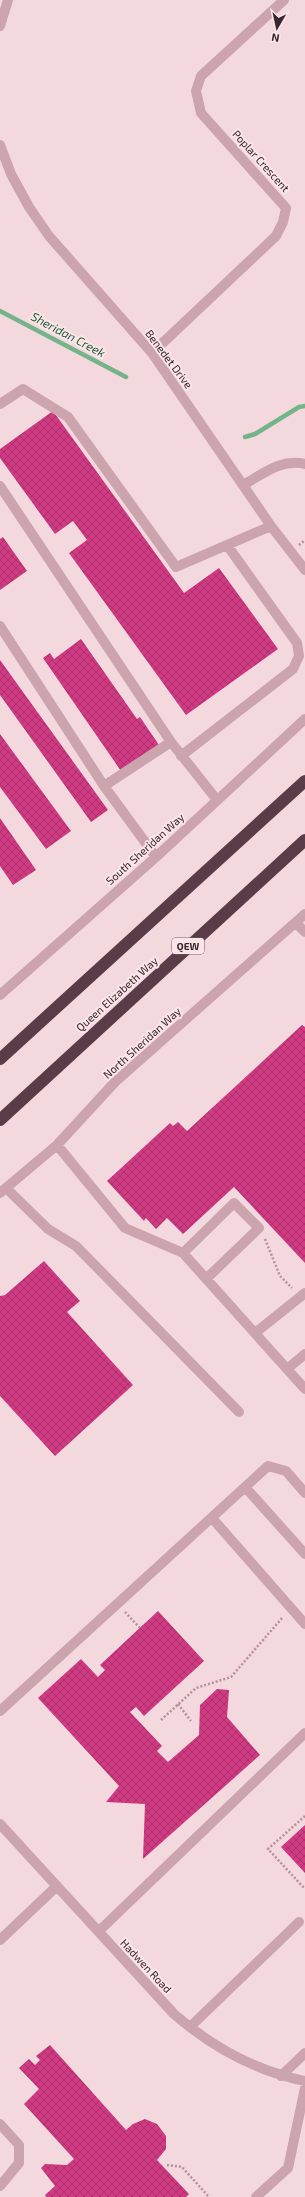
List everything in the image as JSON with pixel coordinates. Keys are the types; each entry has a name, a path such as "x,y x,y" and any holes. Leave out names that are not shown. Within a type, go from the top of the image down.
{"highway":[{"path":"0,1059 305,781"},
{"name":"Queen Elizabeth Way","path":"0,1120 305,840"}],"street":[{"path":"0,26 8,0"},
{"name":"Poplar Crescent","path":"152,352 276,236 283,222 286,208 201,113 196,91 201,76 284,0"},
{"name":"Benedet Drive","path":"0,145 11,174 29,207 49,236 152,352 271,526 301,558 305,570"},
{"path":"0,404 23,389 68,417 176,567 271,526"},
{"path":"243,485 284,463 294,461 305,464"},
{"path":"0,486 171,742 217,800"},
{"path":"181,756 293,669 299,656 297,643 227,545"},
{"path":"0,626 104,786 156,856"},
{"name":"South Sheridan Way","path":"0,995 156,856 305,719"},
{"path":"104,786 171,742"},
{"name":"North Sheridan Way","path":"3,1191 57,1145 115,1082 305,914"},
{"path":"296,923 305,932"},
{"path":"57,1145 125,1228 183,1253 305,1389"},
{"path":"3,1191 48,1229 76,1246 239,1412"},
{"path":"183,1253 234,1203 259,1228 206,1279"},
{"path":"255,1334 302,1296"},
{"path":"287,1369 305,1354"},
{"path":"0,1711 268,1466 286,1471 305,1493"},
{"path":"245,1487 305,1554"},
{"path":"212,1518 305,1624"},
{"path":"99,1932 305,1733"},
{"name":"Hadwen Road","path":"0,1824 174,2014 190,2027 248,2063 281,2076 305,2081"},
{"path":"0,1940 57,1886"},
{"path":"190,2027 300,1922"},
{"path":"281,2076 305,2053"},
{"path":"256,2197 288,2168 305,2088"},
{"path":"0,2124 19,2145 19,2163 1,2183"}],"path":[{"path":"259,1228 271,1250 280,1276 302,1296"},
{"path":"117,1604 140,1628"},
{"path":"161,1720 196,1688 231,1677 291,1608"},
{"path":"178,1704 191,1721"},
{"path":"305,1816 268,1849 305,1889"},
{"path":"167,2164 182,2167 209,2197"}],"building":[{"path":"53,411 184,593 219,568 278,649 186,715 69,553 87,540 73,521 55,534 0,458 0,449"},
{"path":"3,537 27,571 0,590 0,539"},
{"path":"81,639 137,719 140,717 159,745 121,771 43,658 50,653 54,659"},
{"path":"0,660 108,810 91,822 0,695"},
{"path":"0,734 71,831 46,849 0,787"},
{"path":"0,818 36,870 13,885 0,866"},
{"path":"302,1025 305,1027 305,1263 234,1187 183,1234 167,1218 156,1229 146,1218 144,1221 107,1181 170,1123 173,1126 178,1122 187,1131"},
{"path":"44,1261 80,1301 67,1312 133,1385 55,1456 0,1396 0,1296 5,1295"},
{"path":"158,1611 204,1661 144,1716 136,1707 130,1712 162,1746 157,1751 168,1762 199,1735 200,1705 217,1689 229,1690 227,1717 260,1755 143,1859 145,1804 106,1802 119,1786 38,1698 81,1659 98,1677 105,1670 100,1665"},
{"path":"305,1825 305,1873 281,1847"},
{"path":"50,2045 126,2130 133,2124 145,2119 157,2124 166,2136 166,2149 157,2160 189,2194 186,2197 46,2197 45,2195 55,2186 41,2168 45,2164 67,2165 74,2159 24,2104 39,2089 19,2068 29,2059 35,2065 40,2060 36,2056"}],"waterway":[{"name":"Sheridan Creek","path":"0,311 126,377"},
{"path":"245,437 255,434 299,407 305,406"}]}
